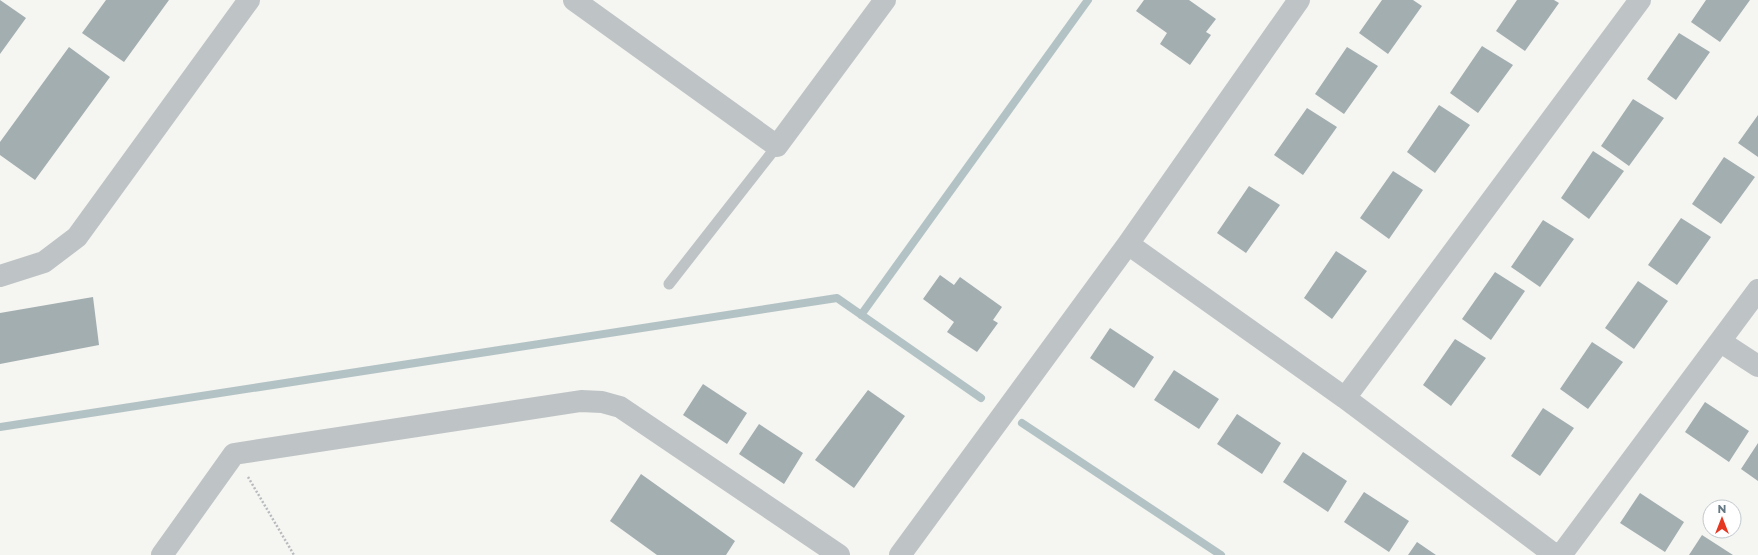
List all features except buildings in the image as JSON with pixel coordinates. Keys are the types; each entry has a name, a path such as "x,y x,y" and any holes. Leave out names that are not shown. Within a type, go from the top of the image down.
{"street":[{"path":"0,276 44,262 77,237 249,0"},
{"path":"574,0 777,146 885,0"},
{"path":"900,555 992,427 1128,244 1299,0"},
{"path":"1345,398 1640,0"},
{"path":"1128,244 1345,398 1555,555"},
{"path":"1561,555 1721,342 1758,290"},
{"path":"1721,342 1758,366"},
{"path":"162,555 234,454 581,401 602,402 620,407 840,555"}],"lane":[{"path":"669,284 777,146"}],"path":[{"path":"234,454 294,555"}],"waterway":[{"path":"861,315 1088,0"},
{"path":"0,427 837,298 981,398"},
{"path":"1022,423 1221,555"}]}
